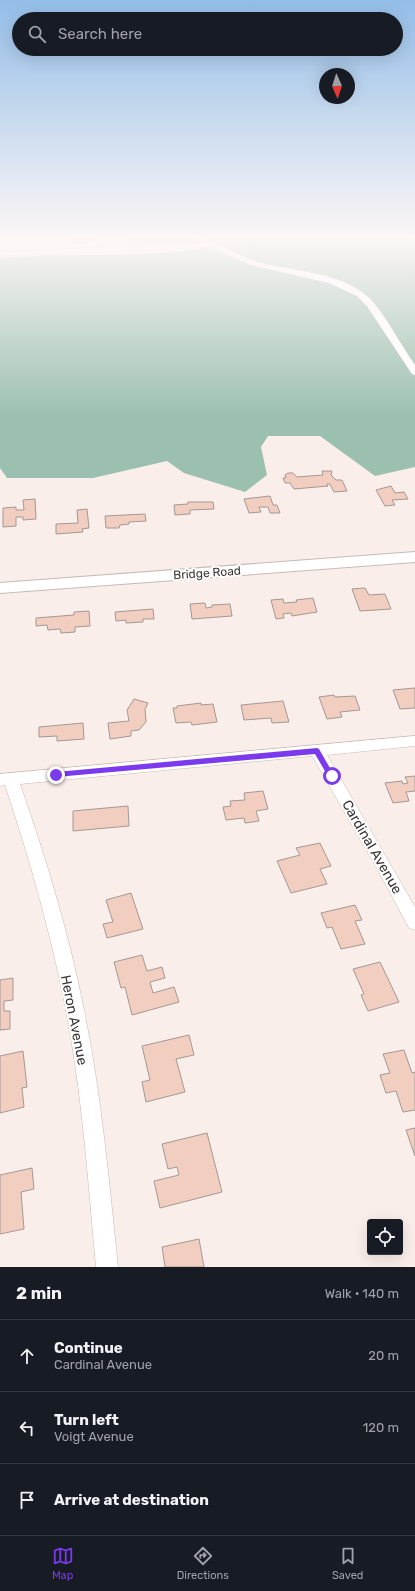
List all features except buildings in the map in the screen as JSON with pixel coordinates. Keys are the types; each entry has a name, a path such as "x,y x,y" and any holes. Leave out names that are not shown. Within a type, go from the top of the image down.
{"main road":[{"name":"Bridge Road","path":"0,588 415,557"}],"street":[{"path":"364,298 370,304 415,372"},
{"path":"5,779 415,742"},
{"name":"Cardinal Avenue","path":"317,751 385,867 415,923"},
{"name":"Heron Avenue","path":"5,779 38,860 74,1005 97,1167 107,1267"}],"green space":[{"path":"0,298 415,298 415,467 375,476 320,436 268,436 261,447 267,475 245,492 184,473 167,461 93,478 7,478 0,468"}],"route":[{"path":"56,775 317,751 332,776"}]}
